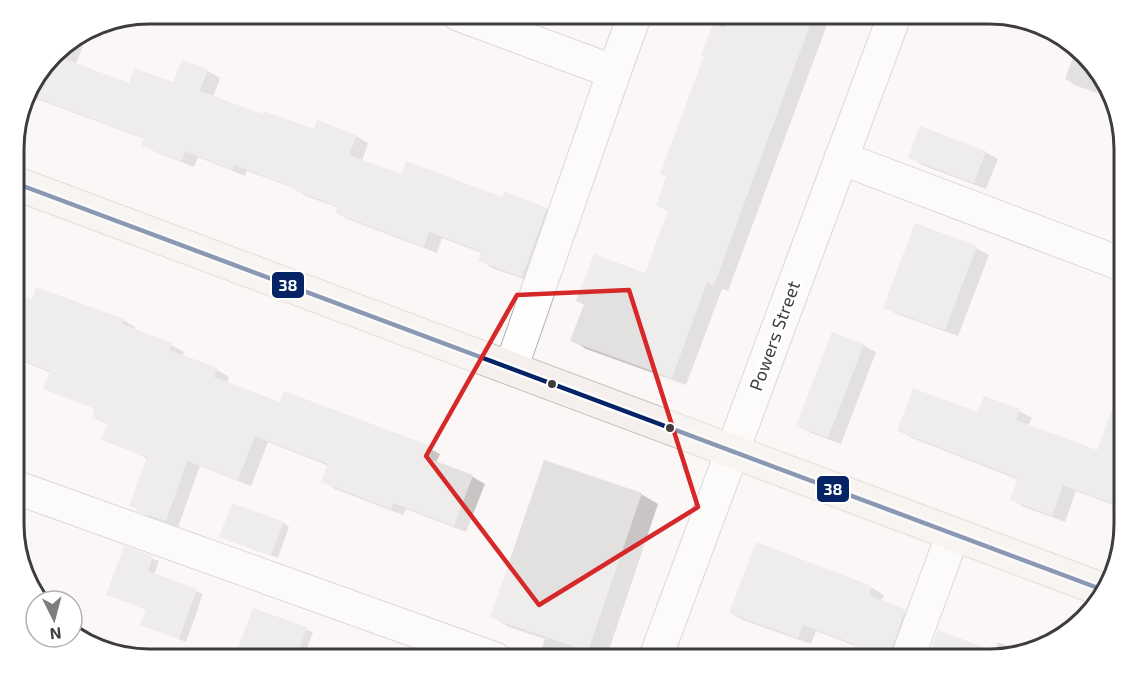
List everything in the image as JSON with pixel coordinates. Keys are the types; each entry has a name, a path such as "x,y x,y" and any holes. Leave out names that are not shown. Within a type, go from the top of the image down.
{"main road":[{"path":"24,186 1097,588"}],"street":[{"path":"485,24 614,72"},
{"path":"511,369 631,24"},
{"name":"Powers Street","path":"660,649 891,24"},
{"path":"841,158 1114,261"},
{"path":"24,490 467,649"},
{"path":"911,649 953,534"}],"highlighted area":[{"path":"629,290 698,507 539,605 426,456 517,295"}],"building":[{"path":"713,24 724,28 726,24 810,24 714,285 707,282 672,378 570,341 584,304 576,301 594,254 645,273 668,210 656,206 666,176 660,174 704,56 701,55"},
{"path":"63,59 129,83 134,68 173,82 182,60 208,69 200,91 263,114 264,111 314,129 317,120 357,135 349,155 401,174 406,161 502,197 504,191 547,208 522,277 478,261 481,251 429,232 424,247 335,213 338,207 234,165 233,170 185,151 182,161 141,146 144,138 36,98 45,80"},
{"path":"920,126 986,151 974,183 908,158"},
{"path":"915,223 977,246 945,330 883,308"},
{"path":"36,287 124,319 122,324 172,343 169,350 218,368 214,377 280,402 284,391 428,445 424,457 473,475 454,526 393,503 391,509 321,482 328,464 255,436 238,480 187,461 166,521 136,511 137,509 129,506 147,457 101,440 107,424 92,418 95,409 43,389 50,371 24,361 24,297 32,300"},
{"path":"832,332 864,344 828,438 796,426"},
{"path":"913,388 978,412 984,396 1020,409 1016,420 1097,450 1114,405 1114,504 1063,485 1052,516 1010,500 1018,478 897,431"},
{"path":"544,460 642,493 589,649 582,649 490,618"},
{"path":"232,503 284,522 271,555 219,537"},
{"path":"756,542 872,586 869,595 905,609 892,649 853,649 855,644 803,625 798,638 729,613"},
{"path":"124,546 153,556 148,571 197,589 179,639 140,625 146,609 106,595"},
{"path":"253,608 307,627 299,649 238,649"},
{"path":"938,630 988,649 931,649"}],"transit line":[{"name":"38","path":"24,186 1097,588"}]}
